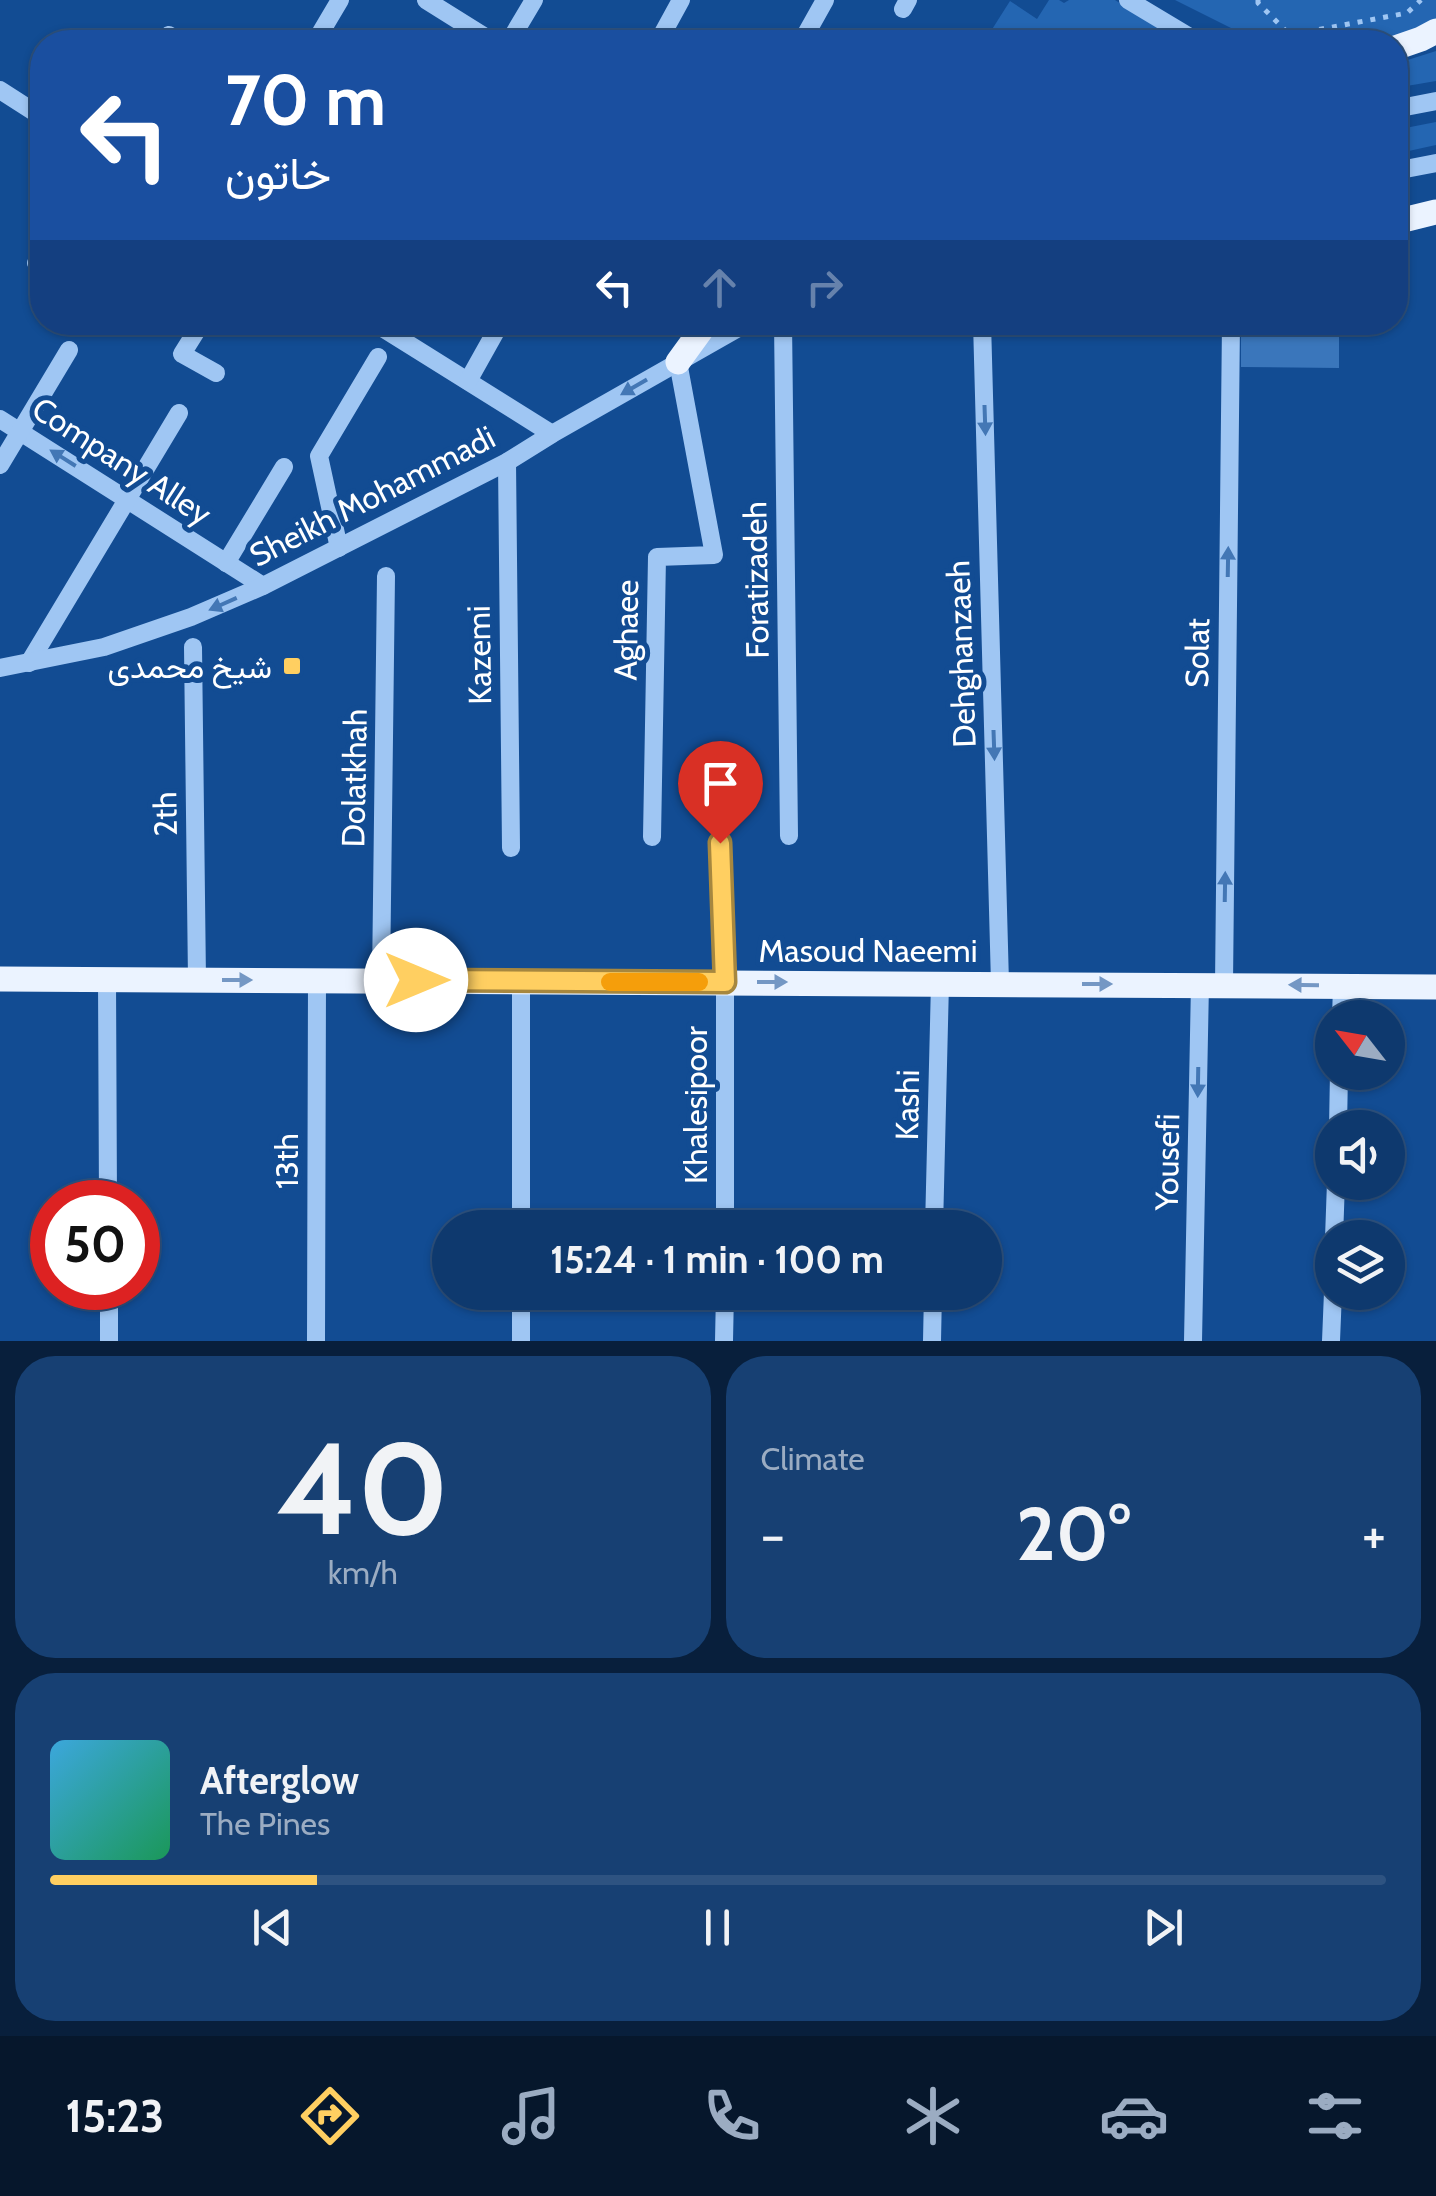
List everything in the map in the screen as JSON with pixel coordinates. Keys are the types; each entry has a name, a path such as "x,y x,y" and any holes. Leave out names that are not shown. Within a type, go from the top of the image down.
{"main road":[{"path":"1408,44 1436,31"},
{"path":"1408,219 1436,212"},
{"path":"678,362 691,335"},
{"name":"Masoud Naeemi","path":"0,979 1436,986"}],"street":[{"path":"322,30 340,0"},
{"path":"426,0 474,30"},
{"path":"516,30 534,0"},
{"path":"665,30 682,0"},
{"path":"802,0 822,5 808,30"},
{"path":"1128,0 1178,30"},
{"path":"0,90 30,109"},
{"path":"1408,106 1436,101"},
{"path":"1408,169 1436,164"},
{"path":"194,335 182,354 216,373"},
{"path":"405,335 552,434"},
{"path":"468,381 494,335"},
{"name":"Sheikh Mohammadi","path":"0,668 104,647 192,618 263,586 507,462 726,335"},
{"name":"Foratizadeh","path":"783,335 789,836"},
{"name":"Dehghanzaeh","path":"982,335 1000,984"},
{"name":"Solat","path":"1212,984 1231,335"},
{"path":"0,465 69,350"},
{"path":"339,548 319,456 378,357"},
{"name":"Aghaee","path":"652,838 658,557 714,555 678,362"},
{"path":"30,663 179,413"},
{"name":"Company Alley","path":"0,418 263,586"},
{"name":"Kazemi","path":"507,462 511,848"},
{"path":"226,563 284,468"},
{"name":"Dolatkhah","path":"381,980 386,576"},
{"name":"2th","path":"192,647 197,980"},
{"name":"Khalesipoor","path":"720,843 725,982 725,1210"},
{"path":"107,979 108,1180"},
{"name":"13th","path":"316,1341 317,980"},
{"path":"521,1210 522,981"},
{"name":"Kashi","path":"934,1210 940,983"},
{"name":"Yousefi","path":"1193,1341 1212,984"},
{"path":"1342,986 1342,1000"},
{"path":"109,1310 109,1341"},
{"path":"521,1310 521,1341"},
{"path":"724,1310 724,1341"},
{"path":"932,1341 933,1310"},
{"path":"1331,1341 1332,1310"}],"path":[{"path":"1258,0 1285,30"},
{"path":"1317,30 1407,13 1421,0"}],"shaded area":[{"path":"1049,0 1115,0 1162,30 992,30 1010,1 1037,19"},
{"path":"1175,0 1436,0 1436,19 1408,34 1408,30 1235,30"},
{"path":"1436,51 1436,81 1408,86 1408,60"},
{"path":"1436,122 1436,145 1408,151 1408,127"}],"building":[{"path":"1241,335 1339,335 1339,368 1241,367"}],"slow traffic":[{"path":"610,982 699,982"}],"place":[{"name":"شیخ محمدی","path":"292,666"}],"route":[{"path":"416,980 725,982 720,843"}]}
